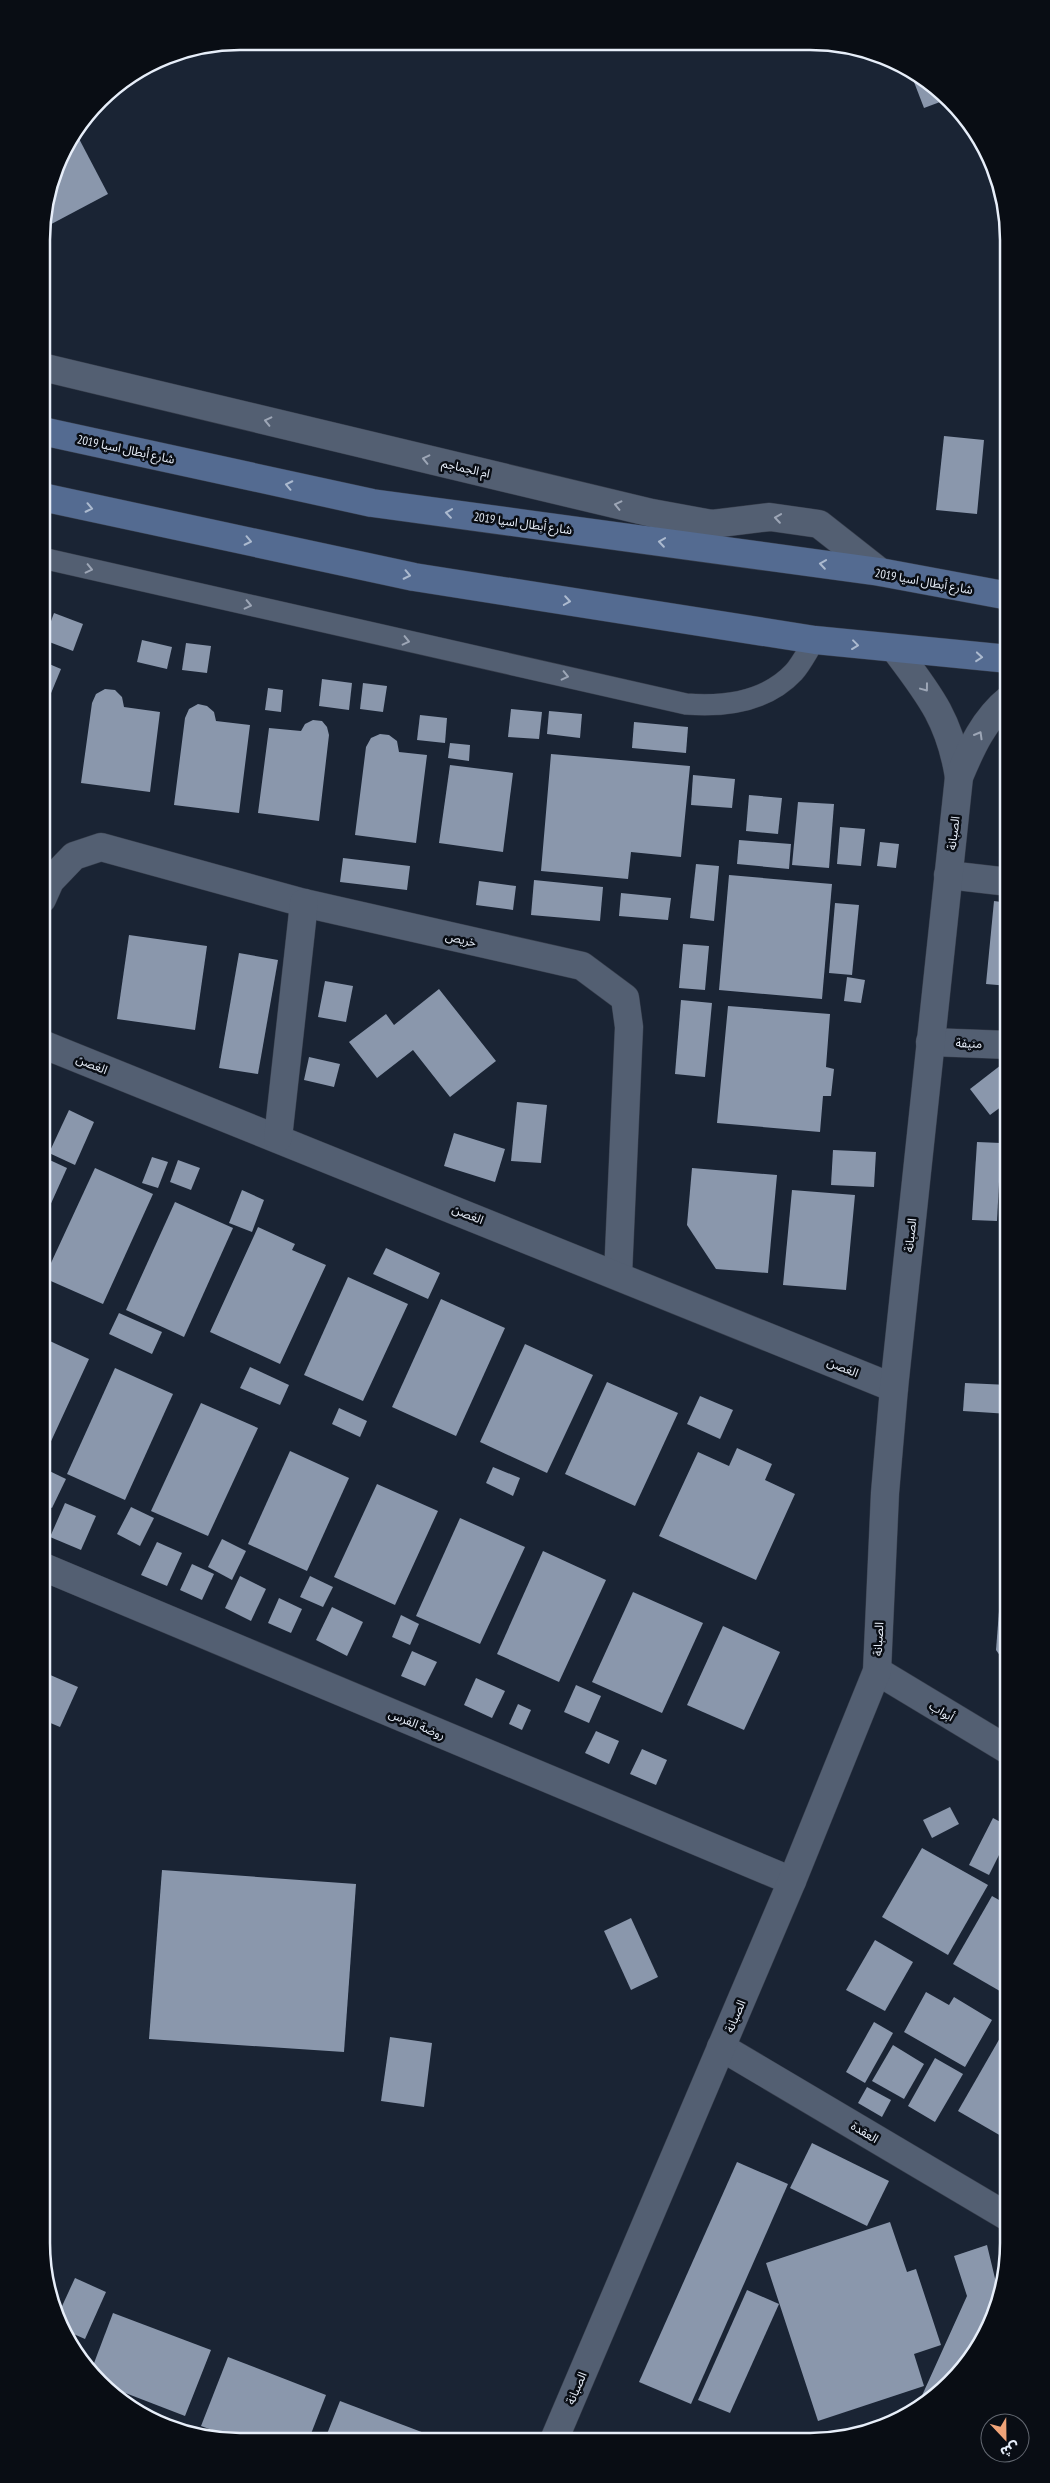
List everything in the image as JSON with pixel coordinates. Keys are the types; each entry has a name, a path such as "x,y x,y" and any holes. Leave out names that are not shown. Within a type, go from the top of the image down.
{"main road":[{"name":"شارع أبطال اسيا 2019","path":"50,433 372,503 880,572 1000,594"},
{"path":"50,499 414,577 815,640 1000,658"}],"street":[{"name":"ام الجماجم","path":"50,369 652,513 712,524 770,517 819,524 880,572"},
{"name":"الصبانة","path":"557,2433 792,1882 876,1671 885,1493 894,1388 959,777 954,748 945,721 931,696 895,649"},
{"name":"الصبانة","path":"959,777 983,727 1000,709"},
{"name":"خريص","path":"50,881 74,856 101,847 304,904 582,966 625,998 629,1027 618,1275"},
{"path":"948,875 1000,881"},
{"path":"278,1138 304,904"},
{"name":"منيفة","path":"930,1042 1000,1045"},
{"name":"الغصن","path":"50,1047 894,1388"},
{"name":"روضة الفرس","path":"50,1570 792,1882"},
{"name":"أبواب","path":"876,1671 1000,1745"},
{"name":"العقدة","path":"721,2047 1000,2212"}],"lane":[{"path":"50,560 686,704 709,706 733,704 756,697 776,687 794,672 815,640"}],"building":[{"path":"913,80 940,102 924,108"},
{"path":"79,139 108,194 51,224 56,191 64,167"},
{"path":"944,436 984,440 977,514 936,510"},
{"path":"54,613 83,624 73,651 50,642 50,624"},
{"path":"142,640 172,647 167,669 137,662"},
{"path":"186,643 211,646 207,673 182,670"},
{"path":"50,664 61,669 50,696"},
{"path":"322,679 352,683 349,710 319,706"},
{"path":"363,683 387,686 383,712 360,709"},
{"path":"268,688 283,690 281,712 265,710"},
{"path":"105,689 115,690 122,697 124,707 160,712 150,792 81,783 92,703 96,694"},
{"path":"198,704 207,706 214,712 216,721 250,725 239,813 174,805 185,718 189,709"},
{"path":"511,709 542,712 539,739 508,737"},
{"path":"549,711 582,714 580,738 547,734"},
{"path":"420,715 447,718 445,743 417,740"},
{"path":"313,720 322,721 327,727 329,735 319,821 258,813 269,728 301,731 305,724"},
{"path":"634,722 688,727 686,753 632,748"},
{"path":"380,734 389,735 397,741 399,752 427,755 416,843 355,835 366,747 371,738"},
{"path":"450,743 470,745 469,761 448,758"},
{"path":"551,754 690,766 681,857 631,852 628,879 541,871"},
{"path":"450,765 513,773 503,852 439,843"},
{"path":"693,775 735,779 732,808 691,805"},
{"path":"749,795 782,798 778,834 746,831"},
{"path":"798,802 834,804 829,868 792,865"},
{"path":"840,827 865,829 861,866 837,864"},
{"path":"739,840 791,844 789,869 737,864"},
{"path":"880,842 899,844 896,868 877,866"},
{"path":"343,858 410,866 407,890 340,882"},
{"path":"696,864 719,866 714,921 690,918"},
{"path":"729,875 832,884 822,999 719,990"},
{"path":"534,880 603,887 600,921 531,915"},
{"path":"479,881 516,886 513,910 476,905"},
{"path":"621,893 671,898 668,920 619,916"},
{"path":"994,901 1000,902 1000,985 986,984"},
{"path":"835,903 859,905 852,975 829,973"},
{"path":"129,935 207,946 195,1030 117,1019"},
{"path":"683,944 709,946 705,990 679,988"},
{"path":"239,953 278,960 258,1074 219,1068"},
{"path":"847,977 865,980 861,1003 844,1001"},
{"path":"325,981 353,986 346,1022 318,1017"},
{"path":"439,989 496,1061 450,1097 413,1050 377,1078 349,1042 386,1014 394,1025"},
{"path":"681,1000 712,1003 705,1077 675,1074"},
{"path":"728,1006 830,1014 826,1067 834,1069 831,1096 823,1096 820,1132 717,1123"},
{"path":"309,1057 340,1064 334,1087 304,1080"},
{"path":"1000,1066 1000,1108 990,1115 970,1089"},
{"path":"517,1102 547,1105 541,1163 511,1161"},
{"path":"69,1110 94,1122 75,1165 50,1153"},
{"path":"454,1133 505,1149 495,1182 444,1166"},
{"path":"977,1142 1000,1143 997,1221 972,1220"},
{"path":"833,1150 876,1152 874,1187 831,1185"},
{"path":"152,1157 168,1162 158,1188 142,1183"},
{"path":"50,1160 67,1168 50,1206"},
{"path":"178,1160 200,1168 191,1190 170,1182"},
{"path":"95,1168 153,1194 103,1304 50,1281 50,1265"},
{"path":"692,1168 777,1175 768,1273 716,1269 687,1225"},
{"path":"242,1190 264,1200 252,1232 229,1223"},
{"path":"792,1190 855,1195 846,1290 783,1285"},
{"path":"175,1202 233,1228 184,1337 126,1310"},
{"path":"258,1227 295,1244 292,1250 326,1265 280,1364 210,1332"},
{"path":"386,1248 440,1273 428,1299 373,1274"},
{"path":"348,1277 408,1304 363,1401 304,1375"},
{"path":"441,1299 505,1328 456,1436 392,1407"},
{"path":"119,1313 162,1332 152,1354 109,1334"},
{"path":"50,1341 89,1359 50,1444"},
{"path":"525,1344 593,1375 547,1473 480,1442"},
{"path":"250,1367 289,1385 280,1405 240,1388"},
{"path":"115,1368 173,1394 125,1500 67,1474"},
{"path":"607,1382 678,1413 635,1506 565,1474"},
{"path":"965,1383 1000,1385 1000,1413 963,1411"},
{"path":"700,1396 733,1410 720,1439 687,1424"},
{"path":"201,1403 258,1428 208,1536 151,1511"},
{"path":"339,1408 367,1421 360,1437 332,1424"},
{"path":"737,1448 772,1464 765,1480 795,1494 756,1580 659,1536 698,1452 729,1466"},
{"path":"290,1451 349,1478 307,1571 248,1544"},
{"path":"493,1467 520,1478 513,1496 486,1483"},
{"path":"50,1471 66,1479 52,1508 50,1507"},
{"path":"377,1484 438,1511 395,1605 334,1577"},
{"path":"65,1503 96,1516 81,1550 50,1537"},
{"path":"131,1507 154,1518 140,1546 117,1534"},
{"path":"460,1518 525,1547 480,1644 416,1616"},
{"path":"222,1539 246,1551 232,1580 208,1567"},
{"path":"157,1542 182,1553 167,1586 141,1575"},
{"path":"543,1551 606,1580 559,1682 497,1654"},
{"path":"192,1564 214,1574 202,1600 180,1590"},
{"path":"240,1576 266,1589 251,1621 225,1608"},
{"path":"310,1576 333,1587 323,1607 300,1597"},
{"path":"633,1592 703,1623 662,1713 592,1682"},
{"path":"279,1598 302,1609 291,1633 268,1623"},
{"path":"332,1607 363,1622 347,1656 316,1640"},
{"path":"999,1611 1000,1656 996,1650"},
{"path":"401,1615 419,1624 410,1645 392,1637"},
{"path":"723,1626 780,1652 744,1730 687,1705"},
{"path":"412,1651 437,1662 425,1686 401,1676"},
{"path":"50,1675 78,1687 60,1727 50,1723"},
{"path":"476,1678 505,1691 492,1718 464,1705"},
{"path":"576,1685 601,1696 589,1723 564,1712"},
{"path":"518,1704 531,1710 522,1730 509,1724"},
{"path":"596,1731 619,1741 609,1764 585,1753"},
{"path":"642,1749 667,1760 656,1785 630,1774"},
{"path":"950,1807 959,1824 932,1838 923,1820"},
{"path":"993,1818 1000,1822 1000,1853 989,1875 969,1865"},
{"path":"922,1848 988,1885 948,1955 882,1917"},
{"path":"162,1870 356,1884 344,2052 149,2039"},
{"path":"992,1896 1000,1900 1000,1991 953,1964"},
{"path":"631,1918 658,1977 631,1990 604,1931"},
{"path":"875,1940 913,1962 885,2011 846,1990"},
{"path":"926,1992 949,2005 954,1997 992,2020 965,2067 904,2032"},
{"path":"874,2022 893,2033 865,2083 846,2072"},
{"path":"390,2037 432,2043 424,2107 381,2101"},
{"path":"1000,2038 1000,2135 958,2111"},
{"path":"893,2045 924,2064 904,2099 872,2081"},
{"path":"935,2058 963,2074 935,2122 908,2106"},
{"path":"867,2087 891,2100 882,2117 858,2103"},
{"path":"812,2143 889,2181 867,2226 790,2188"},
{"path":"737,2162 788,2184 691,2404 639,2382"},
{"path":"890,2222 907,2272 916,2269 941,2345 914,2354 924,2386 818,2421 766,2263"},
{"path":"987,2245 996,2281 994,2292 986,2316 968,2349 953,2368 921,2397 967,2296 954,2256"},
{"path":"75,2278 106,2292 85,2339 73,2334 61,2308"},
{"path":"747,2290 779,2304 730,2413 698,2400"},
{"path":"113,2313 211,2350 185,2416 121,2391 94,2364"},
{"path":"228,2357 326,2395 311,2433 228,2433 201,2426"},
{"path":"340,2401 424,2433 327,2433"}]}
